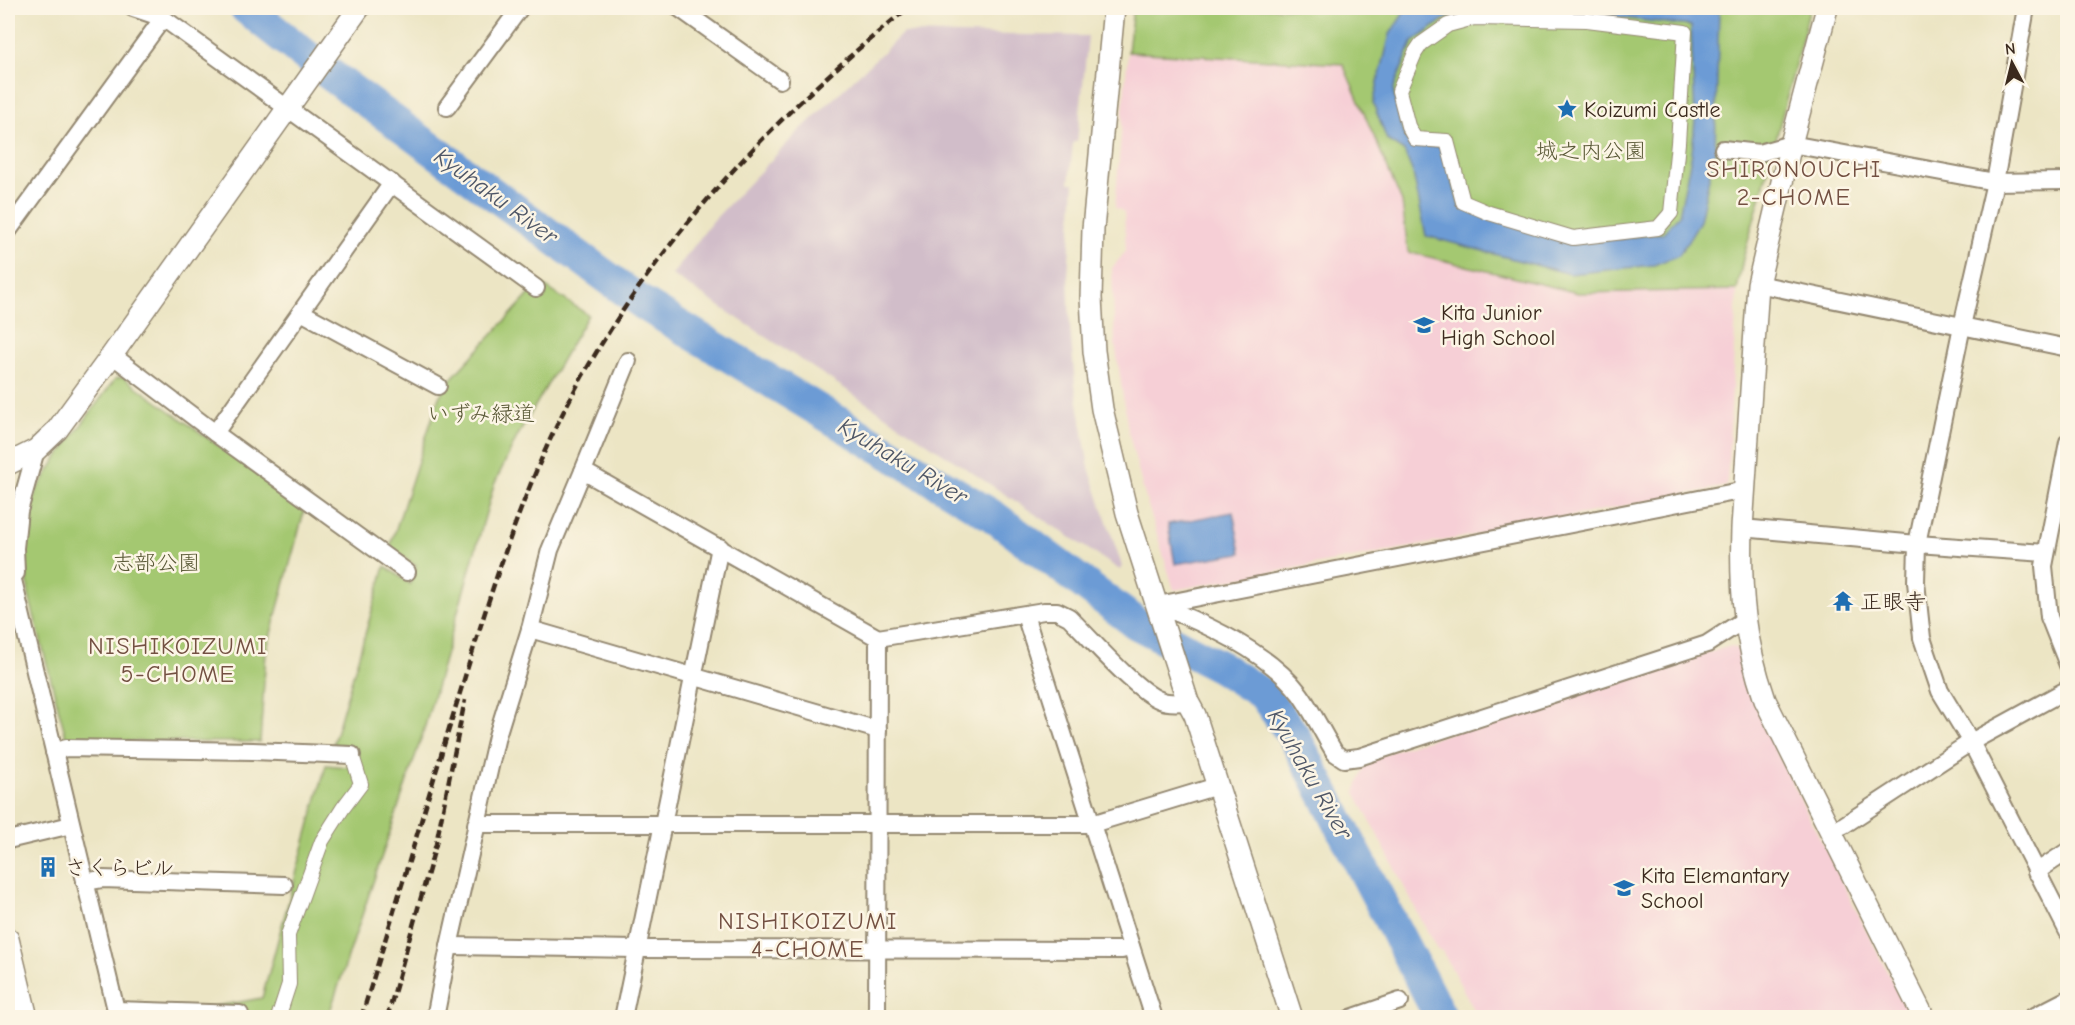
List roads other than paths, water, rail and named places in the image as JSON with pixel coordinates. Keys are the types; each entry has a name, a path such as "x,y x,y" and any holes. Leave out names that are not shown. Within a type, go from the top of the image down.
{"street":[{"path":"133,8 163,18 536,288"},
{"path":"8,464 36,450 57,430 359,8"},
{"path":"447,107 520,8"},
{"path":"679,8 780,80"},
{"path":"1114,8 1093,229 1091,298 1094,351 1102,409 1127,513 1292,1017"},
{"path":"1827,8 1791,144 1758,284 1742,528 1741,566 1744,620 1753,665 1765,700 1924,1017"},
{"path":"2026,8 1995,182 1962,326 1917,544 1916,582 1922,638 1940,691 1971,742 2067,932"},
{"path":"8,231 163,18"},
{"path":"1473,18 1587,21 1685,32 1678,143 1671,213 1658,228 1573,238 1489,213 1463,202 1447,141 1415,139 1408,126 1399,91 1415,52 1421,44 1448,25 1473,18"},
{"path":"1723,148 1758,153 1791,144 1995,182 2067,181"},
{"path":"215,433 392,183"},
{"path":"1758,284 2067,348"},
{"path":"302,312 438,386"},
{"path":"112,355 215,433 408,572"},
{"path":"435,1017 497,736 530,629 550,550 628,361"},
{"path":"2067,442 2044,566 2049,617 2067,665"},
{"path":"16,592 15,548 19,512 36,450"},
{"path":"583,471 878,638 1044,611 1057,611 1069,617 1137,685 1155,698 1172,703 1188,702"},
{"path":"1160,614 1745,490"},
{"path":"1742,528 2046,553"},
{"path":"623,1017 720,547"},
{"path":"8,560 116,1010 146,1015 240,1014"},
{"path":"1160,614 1196,621 1246,648 1278,670 1300,695 1335,753 1344,759 1359,757 1707,644 1744,620"},
{"path":"1025,615 1154,1017"},
{"path":"530,629 878,730"},
{"path":"877,1017 878,638"},
{"path":"1831,831 1845,825 1971,742 2067,689"},
{"path":"54,752 66,748 352,755 361,784 322,841 288,936 289,984 278,1017"},
{"path":"476,824 1092,824 1217,786"},
{"path":"8,840 71,825"},
{"path":"2036,872 2067,851"},
{"path":"85,882 102,879 284,885"},
{"path":"8,939 27,1017"},
{"path":"449,946 878,950 1122,950 1131,947"},
{"path":"2031,1017 2067,999"},
{"path":"1351,1017 1400,1001"}],"water":[{"path":"1407,8 1715,8 1719,12 1715,150 1700,221 1679,255 1654,265 1570,274 1426,236 1413,173 1404,151 1387,140 1373,103 1390,34","holes":["1471,10 1588,14 1691,26 1695,120 1692,153 1679,215 1663,233 1572,244 1459,206 1444,146 1411,145 1402,131 1393,90 1412,43 1443,20"]},
{"path":"1233,512 1241,553 1175,564 1168,524"}],"waterway":[{"name":"Kyuhaku River","path":"246,8 324,70 645,305 993,516 1136,623 1219,666 1264,695 1294,736 1441,1018"}],"railway":[{"path":"361,1018 471,655 512,533 544,453 582,377 614,324 649,273 727,177 814,88 908,8"},
{"path":"387,1018 436,844 465,700"}],"place":[{"name":"Koizumi Castle","path":"1567,109"},
{"name":"Kita Junior High School","path":"1424,325"},
{"name":"正眼寺","path":"1843,601"},
{"name":"さくらビル","path":"48,867"},
{"name":"Kita Elemantary School","path":"1624,888"}],"district":[{"name":"SHIRONOUCHI 2-CHOME","path":"1794,183"},
{"name":"NISHIKOIZUMI 5-CHOME","path":"178,660"},
{"name":"NISHIKOIZUMI 4-CHOME","path":"808,935"}],"park label":[{"name":"城之内公園","path":"1591,150"},
{"name":"いずみ緑道","path":"481,413"},
{"name":"志部公園","path":"156,562"}]}
